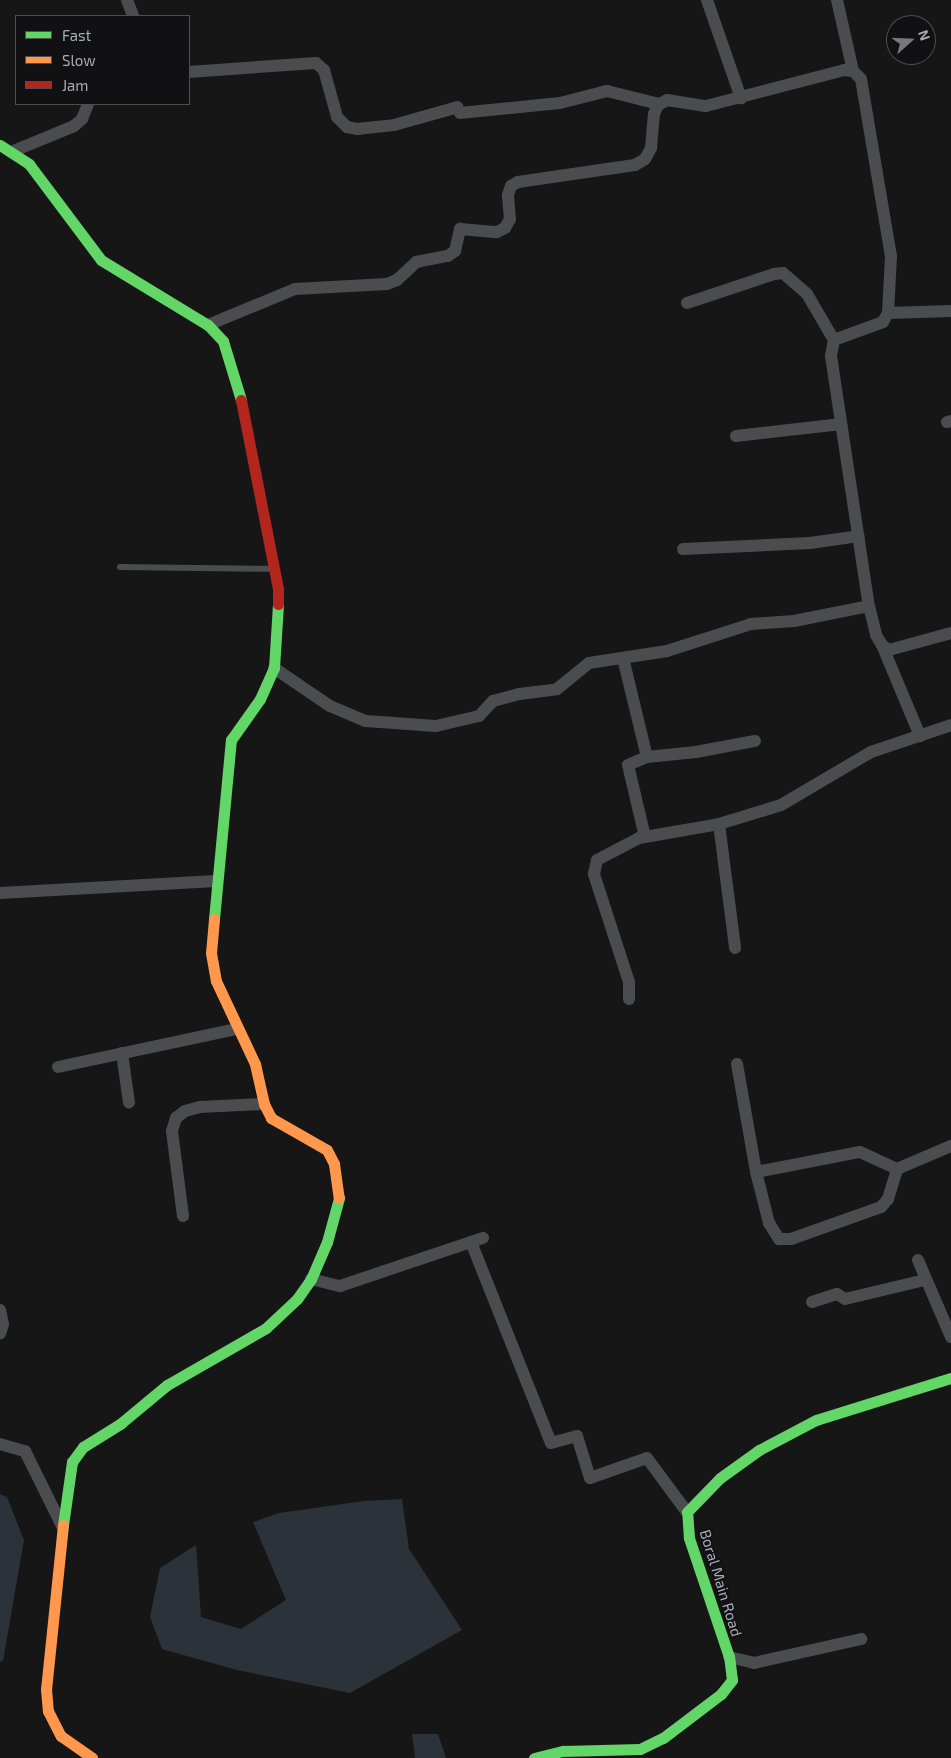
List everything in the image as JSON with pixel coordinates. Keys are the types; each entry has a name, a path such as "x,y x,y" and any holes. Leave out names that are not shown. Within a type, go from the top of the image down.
{"street":[{"path":"127,0 133,15"},
{"path":"707,0 741,98"},
{"path":"834,340 883,322 888,313 891,256 861,79 853,71 836,0"},
{"path":"190,72 316,62 324,70 337,118 347,127 357,129 404,123 459,110 551,105 607,91 659,104"},
{"path":"208,325 295,289 387,284 397,280 416,262 448,256 454,251 460,229 497,232 505,228 510,219 508,195 511,186 518,182 635,165 645,159 651,148 654,114 659,104 667,100 706,106 844,70 853,71"},
{"path":"5,149 74,126 82,119 88,105"},
{"path":"5,149 29,164 101,260 208,325 223,341 238,384 274,570 278,631 274,668 260,699 231,740 210,953 216,981 255,1064 264,1104 271,1118 311,1138 327,1150 334,1164 339,1197 327,1242 311,1279 297,1300 266,1328 167,1384 120,1424 83,1447 72,1462 62,1526 47,1668 48,1711 61,1736 92,1758"},
{"path":"687,303 774,274 783,273 806,294 834,340 831,356 869,606 882,645 920,736"},
{"path":"888,313 951,311"},
{"path":"736,436 841,424"},
{"path":"683,549 810,543 859,536"},
{"path":"274,668 330,706 366,721 436,726 479,716 493,702 519,694 557,689 589,662 679,648 751,624 794,621 869,606"},
{"path":"882,645 889,650 899,649 951,633"},
{"path":"623,658 647,757"},
{"path":"629,999 629,982 594,868 598,860 606,854 645,836 719,824 781,805 871,752 951,725"},
{"path":"645,836 628,765 647,757 696,752 755,741"},
{"path":"719,824 735,948"},
{"path":"0,893 216,881"},
{"path":"58,1067 237,1029"},
{"path":"122,1054 129,1103"},
{"path":"737,1064 756,1172 769,1223 775,1236 783,1240 881,1208 888,1199 897,1169"},
{"path":"183,1216 172,1131 176,1118 185,1111 200,1107 264,1104"},
{"path":"756,1172 860,1152 897,1169 951,1146"},
{"path":"311,1279 340,1286 477,1240 551,1443 577,1436 590,1478 647,1458 687,1512"},
{"path":"918,1260 951,1337"},
{"path":"812,1302 837,1294 845,1299 925,1280"},
{"path":"0,1310 3,1324 0,1334"},
{"name":"Boral Main Road","path":"534,1758 563,1751 640,1749 663,1738 721,1694 732,1680 729,1657 689,1538 687,1512 720,1478 759,1450 816,1420 951,1378"},
{"path":"0,1444 25,1451 62,1526"},
{"path":"729,1657 754,1663 861,1639"}],"lane":[{"path":"120,567 274,570"}],"shaded area":[{"path":"0,1494 7,1497 24,1540 3,1661 0,1662"},
{"path":"402,1499 409,1549 462,1630 350,1693 237,1670 162,1649 150,1617 160,1568 196,1545 201,1617 241,1629 286,1600 253,1522 279,1513 364,1501"},
{"path":"412,1734 438,1734 446,1758 415,1758"}],"traffic: fast":[{"path":"0,145 29,164 101,260 208,325 223,341 241,400"},
{"path":"214,919 231,740 260,699 274,668 278,604"},
{"path":"63,1525 72,1462 83,1447 120,1424 167,1385 266,1328 297,1299 311,1279 327,1242 339,1198"},
{"path":"534,1758 563,1751 640,1749 663,1738 721,1694 732,1680 729,1657 689,1538 687,1512 720,1478 759,1450 816,1420 951,1378"}],"traffic: slow":[{"path":"214,919 211,953 216,981 255,1064 264,1104 271,1118 327,1150 334,1164 339,1198"},
{"path":"63,1525 46,1689 48,1711 61,1736 92,1758"}],"traffic: jam":[{"path":"241,400 278,589 278,604"}]}
